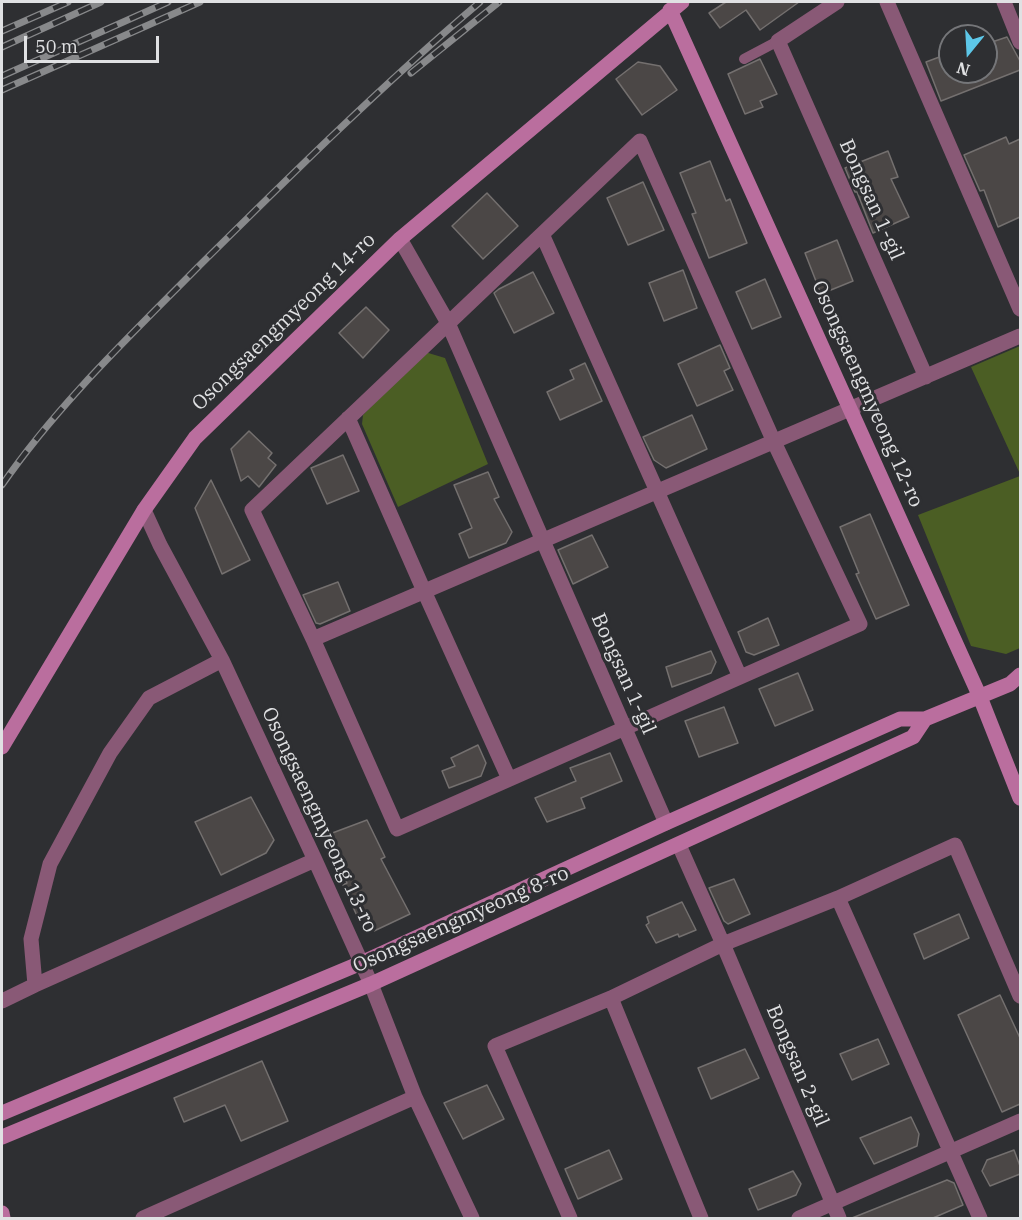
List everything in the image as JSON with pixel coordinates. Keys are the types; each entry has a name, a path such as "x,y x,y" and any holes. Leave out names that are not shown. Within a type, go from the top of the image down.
{"street":[{"path":"778,41 837,2"},
{"path":"887,2 1020,309"},
{"path":"1004,2 1020,42"},
{"name":"Osongsaengmyeong 14-ro","path":"2,747 144,510 195,438 400,239 676,6"},
{"name":"Osongsaengmyeong 12-ro","path":"676,6 851,409 980,697 1020,798"},
{"name":"Bongsan 1-gil","path":"778,41 926,377"},
{"path":"640,141 774,442 860,624 397,829 314,639 252,510 542,234 640,141"},
{"path":"542,234 740,677"},
{"name":"Bongsan 1-gil","path":"400,239 448,323 666,823"},
{"path":"314,639 1020,336"},
{"path":"348,418 509,779"},
{"name":"Osongsaengmyeong 13-ro","path":"144,510 160,545 222,660 315,860 371,984 415,1097 472,1218"},
{"path":"34,985 31,939 50,864 110,753 149,698 222,660"},
{"name":"Osongsaengmyeong 8-ro","path":"2,1113 362,963 666,823 900,719 925,719 1017,681"},
{"name":"Osongsaengmyeong 8-ro","path":"2,1137 371,984 679,845 913,737 925,719"},
{"path":"570,1218 495,1046 611,998 723,944 838,898 955,844 1020,996"},
{"name":"Bongsan 2-gil","path":"679,845 839,1218"},
{"path":"2,1001 315,860"},
{"path":"838,898 980,1218"},
{"path":"611,998 701,1218"},
{"path":"143,1218 415,1097"},
{"path":"799,1218 1020,1121"},
{"path":"2,1214 3,1218"}],"lane":[{"path":"744,59 778,41"}],"green space":[{"path":"1020,346 1020,474 971,367"},
{"path":"425,352 445,358 488,464 398,507 362,424 363,415"},
{"path":"1020,476 1020,648 1006,654 971,646 918,515"}],"building":[{"path":"726,2 799,2 760,30 746,10 720,28 709,13"},
{"path":"1007,37 1020,61 1020,70 998,79 998,40"},
{"path":"938,58 938,84 984,84 941,101 926,62"},
{"path":"760,59 777,94 760,101 763,107 745,114 728,74"},
{"path":"638,62 660,66 677,90 642,115 616,79"},
{"path":"1006,137 1009,144 1020,139 1020,217 998,227 984,190 980,191 964,155"},
{"path":"888,151 898,177 891,179 909,217 873,233 845,168"},
{"path":"710,161 726,201 730,199 747,243 709,258 692,214 696,213 680,173"},
{"path":"643,182 664,230 628,245 607,198"},
{"path":"487,193 518,226 483,259 452,226"},
{"path":"837,240 853,281 821,294 805,253"},
{"path":"683,270 697,308 664,321 649,283"},
{"path":"533,272 554,313 514,333 494,293"},
{"path":"765,279 781,317 752,329 736,292"},
{"path":"366,307 389,330 363,358 339,333"},
{"path":"720,345 730,368 724,371 733,390 697,406 678,364"},
{"path":"585,363 602,401 560,420 547,392 574,379 570,370"},
{"path":"692,415 707,449 666,468 654,460 643,437"},
{"path":"249,431 272,453 268,458 276,465 259,487 248,476 241,481 231,449"},
{"path":"343,455 359,491 327,504 311,468"},
{"path":"488,472 499,497 494,499 512,532 506,543 469,558 459,534 472,528 454,485"},
{"path":"211,480 250,560 222,574 195,508"},
{"path":"870,514 909,605 876,619 856,574 859,573 840,527"},
{"path":"592,535 608,567 573,584 558,550"},
{"path":"338,582 350,611 320,624 316,623 303,595"},
{"path":"768,618 779,645 754,655 746,652 738,632"},
{"path":"711,651 716,662 711,673 672,687 666,667"},
{"path":"798,673 813,710 775,726 759,689"},
{"path":"724,707 738,743 699,757 685,721"},
{"path":"478,745 486,763 481,776 449,788 442,771 455,766 451,758"},
{"path":"610,753 622,781 581,798 585,808 547,822 535,798 576,781 570,768"},
{"path":"251,797 274,840 266,853 221,875 195,822"},
{"path":"367,820 385,857 381,859 410,914 374,931 362,927 343,885 347,883 327,835"},
{"path":"734,879 750,914 728,924 724,921 709,888"},
{"path":"682,902 696,930 656,943 646,925 649,923 647,917"},
{"path":"959,914 969,938 924,959 914,934"},
{"path":"1000,995 1020,1038 1020,1104 1002,1112 958,1015"},
{"path":"878,1039 889,1064 852,1080 840,1054"},
{"path":"745,1049 759,1078 711,1099 698,1068"},
{"path":"262,1061 288,1121 241,1141 225,1105 184,1122 174,1098"},
{"path":"487,1085 504,1119 463,1139 444,1103"},
{"path":"911,1117 919,1134 917,1146 874,1164 860,1138"},
{"path":"609,1150 622,1179 578,1199 565,1169"},
{"path":"1014,1150 1020,1166 1020,1174 990,1186 982,1171 987,1160"},
{"path":"793,1171 801,1184 796,1195 758,1210 749,1189"},
{"path":"947,1180 954,1183 963,1205 933,1218 852,1218"}],"railway":[{"path":"2,31 68,2"},
{"path":"2,47 101,2"},
{"path":"2,76 168,2"},
{"path":"2,90 200,2"},
{"path":"2,485 47,426 147,318 337,131 480,2"},
{"path":"411,73 499,2"}]}
